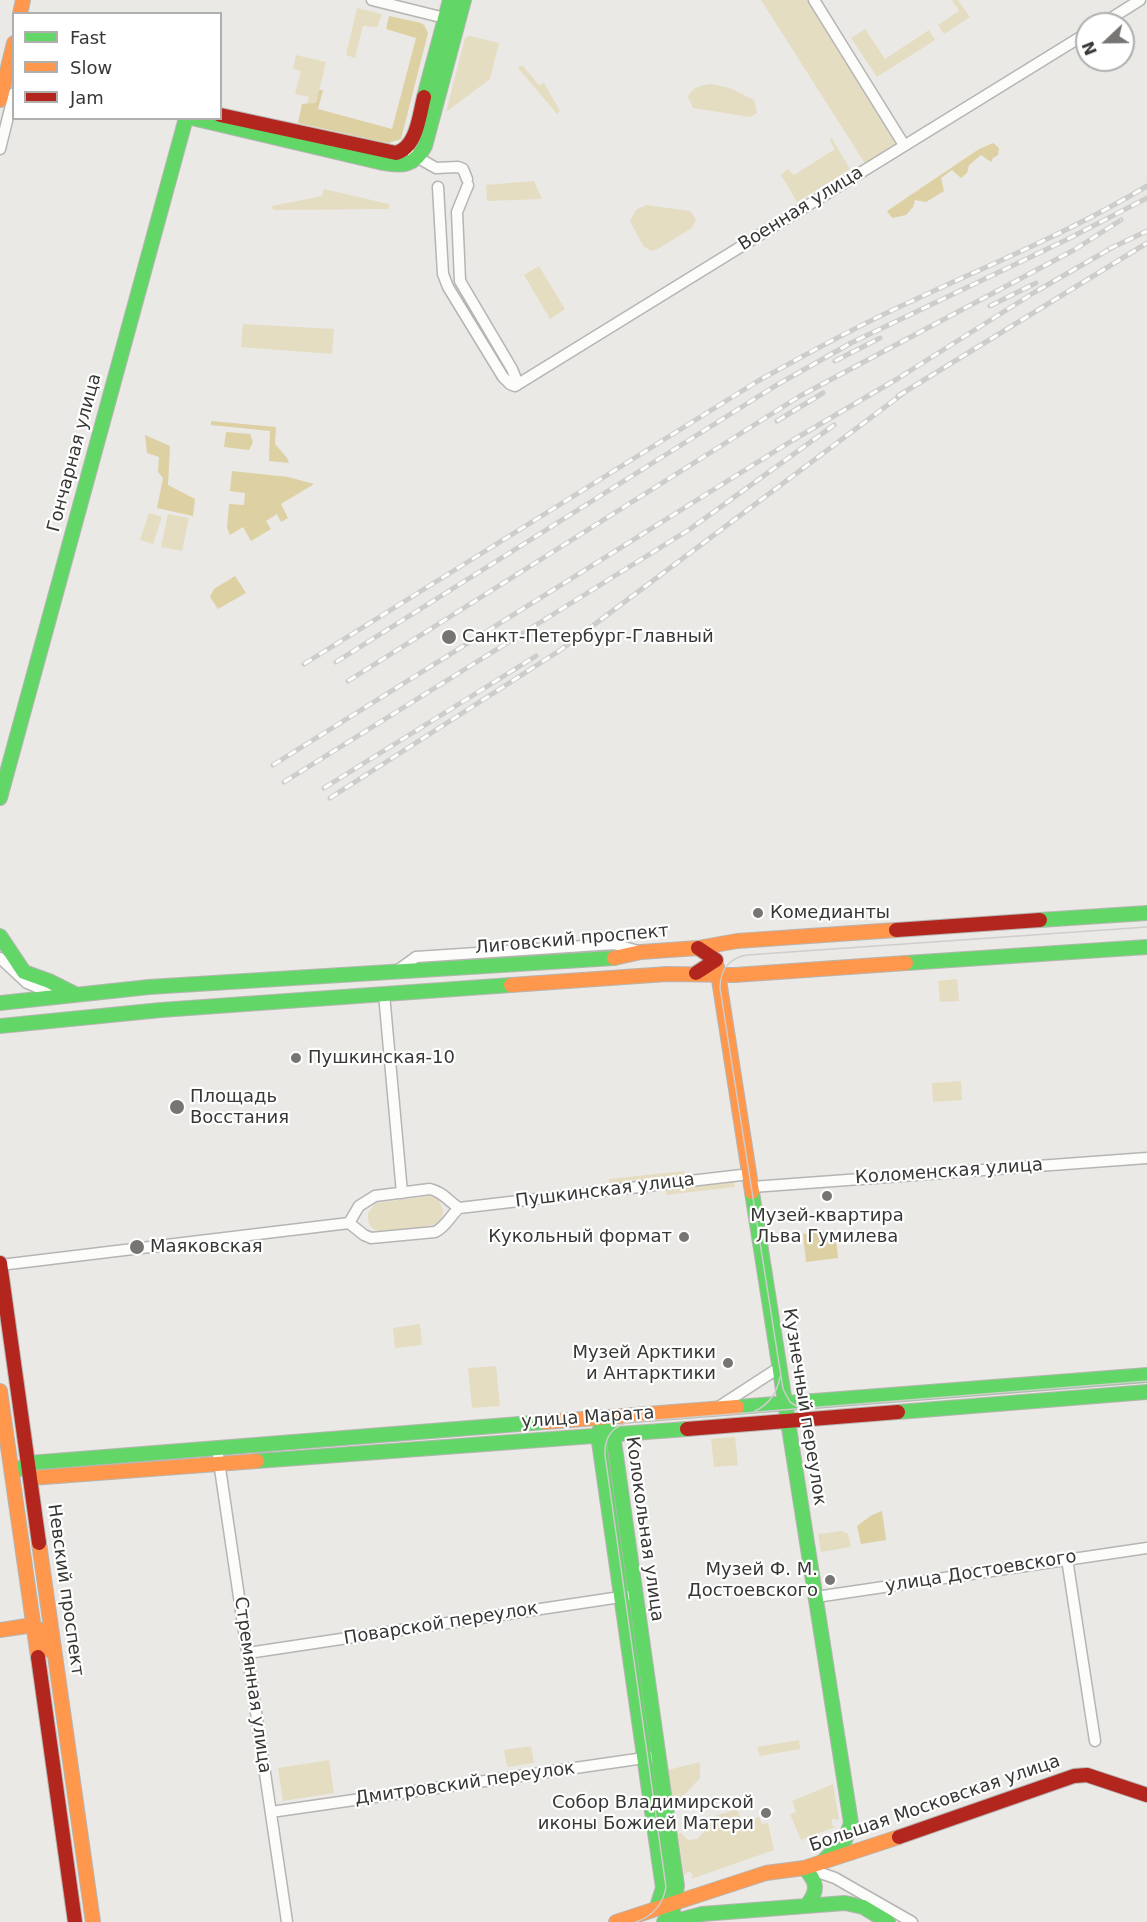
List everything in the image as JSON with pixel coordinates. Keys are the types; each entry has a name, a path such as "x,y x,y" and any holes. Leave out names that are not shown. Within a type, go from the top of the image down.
{"main road":[{"path":"201,120 398,166 409,164 418,158 427,141 452,20 450,0"},
{"path":"222,115 391,153 405,150 413,136 452,20 464,0"},
{"path":"0,100 12,51"},
{"name":"Гончарная улица","path":"0,798 185,120"},
{"name":"Лиговский проспект","path":"0,1003 74,993 398,970 616,958 641,952 699,948 715,953 737,941 1147,913"},
{"path":"0,936 24,972 74,993"},
{"path":"0,1026 94,1015 223,1005 696,974 735,975 1147,947"},
{"path":"696,974 715,953"},
{"name":"Кузнечный переулок","path":"715,953 851,1823 851,1831 845,1840 821,1863"},
{"path":"221,982 223,1005"},
{"name":"Невский проспект","path":"0,1264 93,1922"},
{"name":"улица Марата","path":"28,1463 1147,1375"},
{"name":"Невский проспект","path":"0,1391 75,1922"},
{"name":"улица Марата","path":"31,1478 1147,1392"},
{"name":"Колокольная улица","path":"603,1418 613,1434 644,1758 663,1888 657,1907"},
{"name":"Колокольная улица","path":"603,1418 598,1435 659,1756 677,1886 672,1910 664,1922"},
{"path":"12,1475 28,1463"},
{"path":"0,1630 33,1625 45,1635 52,1668 60,1683"},
{"name":"Большая Московская улица","path":"616,1922 750,1877 782,1869 804,1868 888,1843 1074,1776 1087,1776 1147,1796"},
{"path":"804,1868 813,1877 816,1890 807,1905"},
{"path":"750,1877 744,1887 743,1896 748,1904 757,1909"},
{"path":"672,1922 702,1914 861,1900 888,1922"}],"street":[{"path":"372,0 452,20"},
{"path":"814,0 904,145"},
{"path":"1121,12 1140,0"},
{"name":"Военная улица","path":"515,386 1075,40"},
{"path":"0,149 12,101"},
{"path":"405,150 436,168 464,169 467,182 457,212 460,281 512,369 516,379 515,386 503,377 444,278 436,168"},
{"path":"0,958 27,983 56,995"},
{"path":"384,994 402,1192"},
{"name":"Коломенская улица","path":"751,1180 1147,1158"},
{"name":"Пушкинская улица","path":"459,1208 751,1180"},
{"path":"430,1189 439,1191 459,1208 441,1229 435,1232 371,1238 354,1222 359,1206 367,1200 375,1196 402,1192 430,1189"},
{"path":"448,1201 450,1216"},
{"path":"0,1264 354,1222"},
{"name":"улица Марата","path":"717,1408 780,1367"},
{"name":"Стремянная улица","path":"218,1448 287,1922"},
{"name":"улица Достоевского","path":"816,1597 1147,1548"},
{"path":"1067,1560 1095,1742"},
{"name":"Поварской переулок","path":"248,1653 628,1595"},
{"name":"Дмитровский переулок","path":"271,1812 659,1756"},
{"path":"804,1868 836,1878 861,1900 912,1922"}],"shaded area":[{"path":"761,0 808,0 897,146 866,165"},
{"path":"952,0 958,0 970,17 944,34 938,25 959,11"},
{"path":"357,8 382,14 377,27 363,26 355,58 346,55"},
{"path":"389,16 421,23 428,33 401,139 388,143 298,123 302,104 316,103 319,90 323,90 318,109 392,129 416,38 386,29"},
{"path":"865,29 885,59 929,30 935,40 877,77 851,38"},
{"path":"470,36 499,43 490,79 446,112 465,38"},
{"path":"296,55 326,62 316,104 307,104 309,97 295,94 301,71 293,69"},
{"path":"523,66 539,85 544,83 560,111 557,114 518,68"},
{"path":"711,84 730,88 754,100 757,113 750,117 693,108 688,97 692,91 697,87"},
{"path":"831,137 850,169 797,202 781,175 787,169 794,175 835,149 830,141"},
{"path":"993,143 999,148 998,155 991,162 981,155 969,165 967,173 961,178 952,170 941,178 944,191 926,202 915,200 913,207 906,215 892,218 887,211 979,149"},
{"path":"534,181 542,199 487,201 486,185"},
{"path":"324,189 389,204 389,209 273,210 272,206 322,196"},
{"path":"646,205 690,211 696,219 692,228 651,251 643,246 630,221 636,210"},
{"path":"539,266 565,309 550,319 524,275"},
{"path":"243,324 334,329 332,354 241,347"},
{"path":"211,421 276,427 275,444 289,463 269,461 270,431 211,425"},
{"path":"226,432 250,434 253,442 249,450 224,447"},
{"path":"145,435 170,446 168,485 195,499 193,516 157,508 163,478 158,472 159,457 147,453"},
{"path":"232,471 288,477 314,484 281,504 288,518 281,522 277,514 266,521 271,529 251,541 243,527 230,535 227,528 229,504 244,505 245,493 230,491"},
{"path":"149,513 162,517 153,544 140,540"},
{"path":"168,514 189,518 182,551 161,547"},
{"path":"235,576 246,593 218,609 210,597 214,589"},
{"path":"957,979 959,1001 940,1002 938,981"},
{"path":"961,1081 962,1100 933,1102 932,1083"},
{"path":"684,1171 685,1176 610,1185 609,1179"},
{"path":"734,1182 735,1187 666,1195 666,1190"},
{"path":"430,1196 439,1200 443,1210 440,1220 433,1225 379,1231 370,1225 368,1213 376,1203"},
{"path":"835,1230 838,1258 806,1262 803,1234"},
{"path":"420,1324 422,1345 395,1348 393,1328"},
{"path":"496,1366 500,1406 472,1408 468,1368"},
{"path":"735,1437 738,1465 714,1467 711,1439"},
{"path":"882,1511 886,1540 861,1544 857,1526"},
{"path":"842,1531 848,1534 851,1547 821,1552 818,1534"},
{"path":"799,1740 800,1749 760,1756 757,1747"},
{"path":"531,1746 534,1763 507,1767 504,1750"},
{"path":"329,1760 334,1793 283,1801 278,1768"},
{"path":"700,1762 700,1778 684,1795 673,1801 668,1770"},
{"path":"833,1784 839,1820 832,1819 832,1825 835,1827 801,1840 790,1814 796,1812 792,1801"},
{"path":"737,1809 741,1819 749,1816 751,1819 759,1817 762,1824 768,1823 774,1850 691,1879 693,1875 689,1871 684,1875 678,1833 688,1840 697,1839 704,1832 702,1820"}],"tram line":[{"path":"804,1411 790,1402 783,1389 720,988 724,970 735,959 747,955 1147,927"},
{"path":"755,1411 772,1397 780,1377"},
{"path":"636,1922 647,1917 656,1909 666,1887 605,1455 606,1443 611,1433 619,1426 631,1422 1147,1381"}],"railway":[{"path":"304,664 758,381 873,320 1061,232 1147,186"},
{"path":"336,662 775,386 851,343 1066,240 1147,198"},
{"path":"348,681 800,396 1074,250 1121,220"},
{"path":"1109,249 1147,231"},
{"path":"898,396 1147,243"},
{"path":"273,765 793,440 897,379 1035,292 1115,246"},
{"path":"990,306 1036,283"},
{"path":"835,361 880,338"},
{"path":"330,798 559,651 905,392"},
{"path":"777,421 823,393"},
{"path":"284,782 690,529 834,425"},
{"path":"324,788 536,656"}],"traffic: fast":[{"path":"424,97 450,0"},
{"path":"200,120 383,163 397,165 413,161 425,146 464,0"},
{"path":"0,798 185,120"},
{"path":"1040,920 1147,913"},
{"path":"0,936 24,972 73,993"},
{"path":"906,963 1147,947"},
{"path":"0,1003 149,987 614,958"},
{"path":"0,1026 161,1010 511,985"},
{"path":"752,1192 851,1823 845,1840 822,1862"},
{"path":"737,1407 1147,1375"},
{"path":"898,1412 1147,1392"},
{"path":"20,1469 29,1463 545,1422"},
{"path":"609,1428 613,1434 677,1886 673,1910 664,1922"},
{"path":"600,1429 598,1435 663,1888 657,1907"},
{"path":"257,1461 687,1429"},
{"path":"804,1868 812,1877 815,1886 807,1905"},
{"path":"672,1922 702,1914 845,1903 863,1907 888,1922"}],"traffic: slow":[{"path":"20,12 23,0"},
{"path":"0,100 12,51"},
{"path":"614,958 641,952 698,948 737,941 896,930"},
{"path":"511,985 667,974 735,975 906,963"},
{"path":"717,967 752,1192"},
{"path":"0,1391 38,1657"},
{"path":"545,1422 737,1407"},
{"path":"31,1478 257,1461"},
{"path":"39,1543 93,1922"},
{"path":"0,1630 33,1625 45,1635 49,1650"},
{"path":"616,1922 766,1873 804,1868 899,1837"}],"traffic: jam":[{"path":"222,115 396,153 403,150 413,138 424,97"},
{"path":"896,930 1040,920"},
{"path":"696,973 716,960 698,948"},
{"path":"0,1263 39,1543"},
{"path":"687,1429 898,1412"},
{"path":"38,1657 75,1922"},
{"path":"899,1837 1074,1776 1087,1775 1147,1795"}],"place":[{"name":"Санкт-Петербург-Главный","path":"449,637"},
{"name":"Комедианты","path":"758,913"},
{"name":"Пушкинская-10","path":"296,1058"},
{"name":"Площадь Восстания","path":"177,1107"},
{"name":"Музей-квартира Льва Гумилева","path":"827,1196"},
{"name":"Кукольный формат","path":"684,1237"},
{"name":"Маяковская","path":"137,1247"},
{"name":"Музей Арктики и Антарктики","path":"728,1363"},
{"name":"Музей Ф. М. Достоевского","path":"830,1580"},
{"name":"Собор Владимирской иконы Божией Матери","path":"766,1813"}]}
